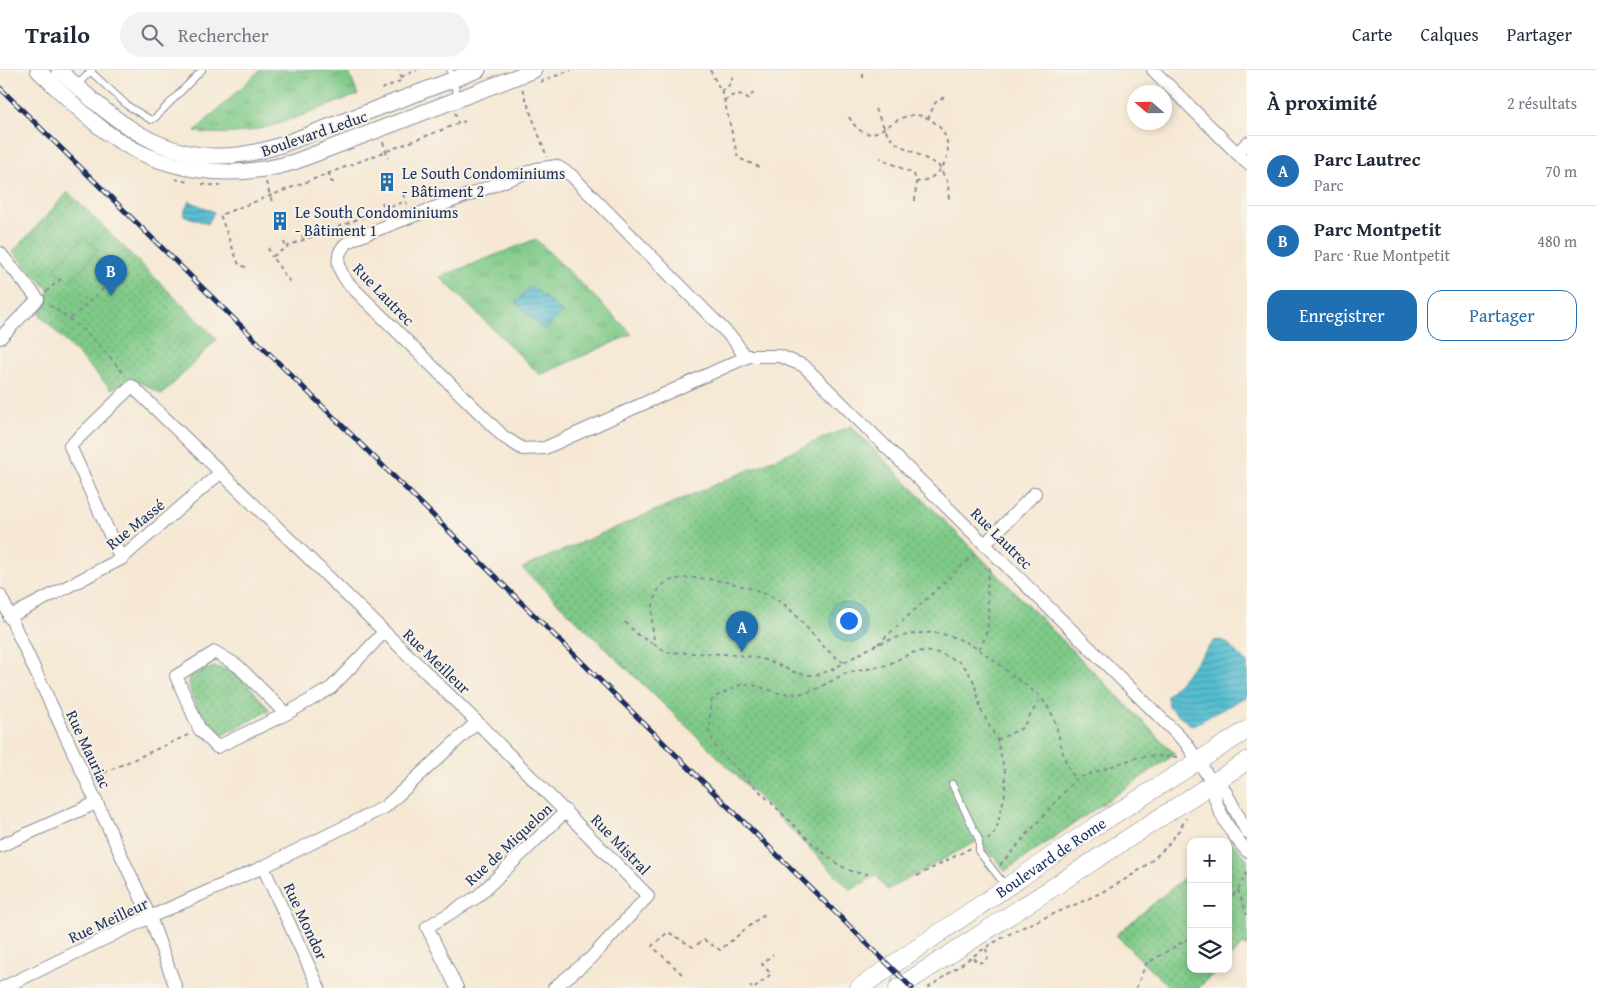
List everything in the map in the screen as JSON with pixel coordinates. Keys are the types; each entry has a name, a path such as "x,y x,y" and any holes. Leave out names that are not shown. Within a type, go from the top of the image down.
{"main road":[{"name":"Boulevard de Rome","path":"859,988 1008,888 1093,828 1247,730"},
{"name":"Boulevard de Rome","path":"898,988 1247,761"}],"street":[{"name":"Boulevard Leduc","path":"38,70 99,126 120,141 158,160 209,172 246,172 282,165 456,105 534,70"},
{"name":"Boulevard Leduc","path":"59,70 116,121 148,139 183,151 224,155 270,149 451,75 478,70"},
{"path":"1153,70 1247,163"},
{"path":"1237,153 1247,143"},
{"name":"Rue Lautrec","path":"746,357 734,340 571,175 556,166 536,169 353,239 343,247 339,254 338,268 348,283 504,437 523,449 545,448 746,357 759,355 780,356 808,369 982,547 1186,744 1212,782 1224,789 1247,832"},
{"path":"0,253 38,299 0,338"},
{"path":"121,559 70,446 132,386"},
{"name":"Rue Meilleur","path":"2,988 150,917 263,867 385,807 477,722 132,386"},
{"name":"Rue Massé","path":"9,617 121,559 220,473"},
{"path":"982,547 1035,493"},
{"name":"Rue Mauriac","path":"0,595 150,917 176,988"},
{"path":"286,714 238,666 215,652 176,676 200,730 217,747 286,714 331,688 384,632"},
{"name":"Rue Mistral","path":"477,722 648,896 591,958 554,988"},
{"name":"Rue Lautrec","path":"1212,782 1213,796 1228,826 1247,851"},
{"path":"0,846 96,803"},
{"name":"Rue de Miquelon","path":"457,988 427,927 477,897 566,811"},
{"name":"Rue Mondor","path":"263,867 319,988"}],"lane":[{"path":"76,86 91,71 128,106 151,120 202,70"},
{"path":"451,75 456,105"},
{"path":"952,784 979,843 979,852 1008,888"}],"path":[{"path":"401,77 417,70"},
{"path":"710,70 721,91 738,158 762,168"},
{"path":"863,70 863,78"},
{"path":"382,89 400,82 399,72"},
{"path":"721,91 729,86 733,79 732,74"},
{"path":"522,89 548,158"},
{"path":"724,101 735,94 743,93 749,99 755,90"},
{"path":"928,119 934,103 944,97"},
{"path":"456,105 458,123"},
{"path":"875,110 894,142 932,161 942,170 948,183 950,201"},
{"path":"849,117 860,132 869,134 885,129 903,116 914,115 928,119 944,134 947,144 947,157 942,170 932,178 916,182"},
{"path":"246,267 239,265 220,215 465,121"},
{"path":"383,142 388,158"},
{"path":"880,158 914,174 916,182 915,201"},
{"path":"329,173 330,182 336,183"},
{"path":"266,182 272,202"},
{"path":"272,257 304,240 406,201 403,194"},
{"path":"382,202 385,209"},
{"path":"302,235 304,240"},
{"path":"284,242 286,248"},
{"path":"268,248 272,257 290,282"},
{"path":"63,277 38,299 71,318 92,336 132,386"},
{"path":"71,318 108,284"},
{"path":"876,645 982,547"},
{"path":"978,649 985,635 989,608 987,581 992,563"},
{"path":"655,645 653,632 654,605 659,589 671,581 684,578 714,580 746,587 776,599 797,615 832,656 844,662"},
{"path":"625,622 638,635 666,652 759,658 796,674 812,675 830,671 876,645 926,631 949,634 978,649 1045,702 1057,725 1066,764 1076,779"},
{"path":"868,874 854,872 839,865 813,844 716,748 710,735 709,718 710,704 716,697 740,685 750,684 779,693 813,691 846,673 887,665 911,653 924,651 939,653 962,663 974,682 981,710 997,740 1005,772 1005,794 996,831 979,852"},
{"path":"997,740 1022,728 1040,698"},
{"path":"86,780 200,730"},
{"path":"994,872 1076,779 1135,758 1151,756 1177,757"},
{"path":"928,988 1013,932 1098,894 1131,875 1174,840 1189,813"},
{"path":"917,876 979,843"},
{"path":"1232,897 1247,872"},
{"path":"1238,890 1247,915"},
{"path":"682,974 652,946 668,932 693,947 704,940 720,950 764,914"},
{"path":"1136,988 1146,964 1187,939"},
{"path":"973,958 978,963 983,963 988,957 986,950"},
{"path":"753,987 771,974 762,964 773,954"}],"green space":[{"path":"260,70 348,70 358,95 278,124 257,129 237,133 216,134 195,131"},
{"path":"68,192 217,339 162,395 137,382 126,383 111,389 39,314 47,303 48,289 13,252"},
{"path":"84,237 98,251 69,282 54,268"},
{"path":"536,239 632,334 540,375 440,277"},
{"path":"851,426 1175,754 1005,871 979,840 887,890 876,875 851,890 704,743 522,568"},
{"path":"214,667 223,668 245,682 270,710 217,738 197,709 189,684 189,676"},
{"path":"1232,841 1247,859 1247,947 1244,944 1232,955"},
{"path":"1187,875 1187,973 1214,973 1199,988 1170,988 1116,935"}],"water":[{"path":"189,201 214,212 208,224 183,215"},
{"path":"531,286 562,312 545,330 516,303"},
{"path":"1220,640 1227,643 1247,663 1247,696 1192,726 1168,706 1167,696 1214,641"}],"railway":[{"path":"0,88 912,988"}],"place":[{"name":"Le South Condominiums - Bâtiment 2","path":"387,182"},
{"name":"Le South Condominiums - Bâtiment 1","path":"280,221"},
{"name":"Parc Montpetit","path":"111,296"},
{"name":"Parc Lautrec","path":"742,652"}]}
